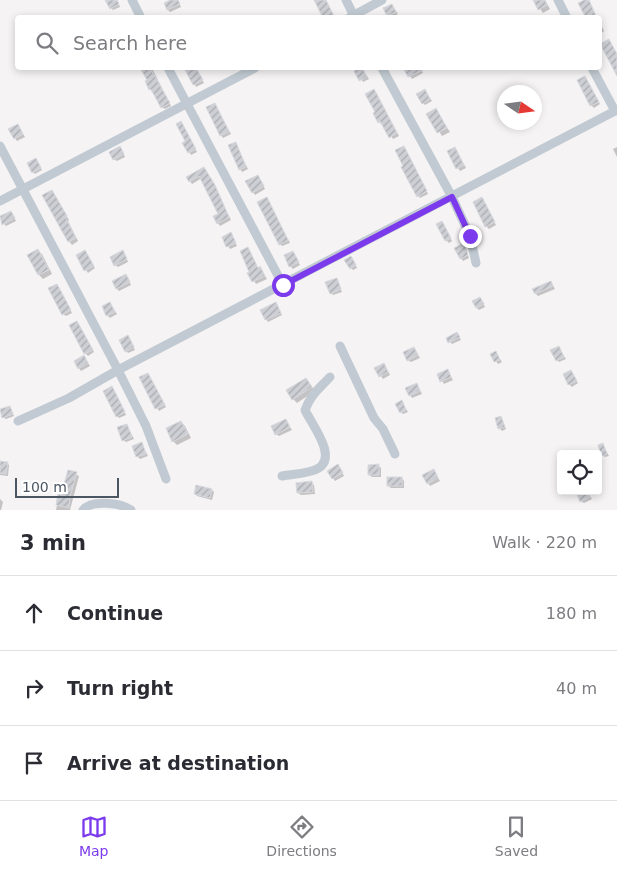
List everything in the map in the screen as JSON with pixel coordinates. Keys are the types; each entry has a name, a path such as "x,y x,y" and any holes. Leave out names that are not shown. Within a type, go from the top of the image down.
{"street":[{"path":"132,0 140,15"},
{"path":"346,0 352,15"},
{"path":"356,15 382,0"},
{"path":"558,0 566,15"},
{"path":"169,70 283,285"},
{"path":"0,201 251,70"},
{"path":"383,70 452,197 470,236 476,263"},
{"path":"18,421 69,398 118,370 616,110 593,70"},
{"path":"0,146 146,426 166,479"},
{"path":"340,346 374,418 383,429 395,454"},
{"path":"282,476 316,470 324,464 326,454 323,444 305,410 314,392 330,377"},
{"path":"83,510 87,505 103,502 131,510"}],"building":[{"path":"105,0 117,0 119,4 110,9"},
{"path":"170,0 178,0 180,4 167,10 164,3"},
{"path":"314,0 326,0 334,15 322,15"},
{"path":"533,0 545,0 547,5 538,10"},
{"path":"589,0 596,15 584,15 578,3"},
{"path":"392,4 396,12 386,15 383,8"},
{"path":"609,39 617,54 617,76 602,48 602,43"},
{"path":"141,70 151,70 170,103 161,108 151,89 149,90 145,81 147,80"},
{"path":"185,70 197,70 203,80 193,85"},
{"path":"363,70 367,77 359,81 354,71"},
{"path":"404,70 423,70 408,77"},
{"path":"585,76 599,102 590,106 577,80"},
{"path":"374,89 397,133 389,138 380,121 378,123 373,113 375,112 365,94"},
{"path":"425,89 430,99 422,104 416,94"},
{"path":"215,103 229,132 220,136 206,107"},
{"path":"436,108 447,128 437,133 426,114"},
{"path":"181,121 196,149 188,153 182,143 185,141 176,124"},
{"path":"18,124 23,134 14,139 8,129"},
{"path":"236,142 246,167 239,170 228,145"},
{"path":"120,146 124,154 113,160 109,152"},
{"path":"404,146 427,191 417,197 401,167 403,166 395,150"},
{"path":"455,147 464,165 456,169 447,151"},
{"path":"36,158 41,168 32,173 27,163"},
{"path":"204,167 215,185 229,217 217,224 213,216 218,214 199,176 189,182 186,177"},
{"path":"258,175 264,186 252,193 245,181"},
{"path":"52,190 67,216 65,217 76,238 68,242 42,195"},
{"path":"267,197 288,240 279,245 257,202"},
{"path":"482,197 495,222 485,227 473,202"},
{"path":"11,211 15,218 2,225 0,216"},
{"path":"442,221 451,238 445,241 436,224"},
{"path":"231,232 236,243 226,247 222,237"},
{"path":"464,243 468,255 460,259 454,248"},
{"path":"248,247 258,268 260,266 265,276 252,282 240,251"},
{"path":"38,249 49,270 38,275 27,255"},
{"path":"85,250 94,266 84,271 76,255"},
{"path":"123,250 127,259 114,266 110,257"},
{"path":"293,251 299,262 289,267 284,255"},
{"path":"351,256 356,265 350,269 344,260"},
{"path":"126,274 130,282 116,289 112,281"},
{"path":"337,278 341,289 330,294 325,282"},
{"path":"551,281 553,286 535,294 532,289"},
{"path":"57,284 71,310 62,315 48,288"},
{"path":"480,297 484,304 476,308 472,301"},
{"path":"110,302 115,312 106,316 102,306"},
{"path":"276,302 281,313 265,320 260,310"},
{"path":"77,321 93,350 84,354 69,325"},
{"path":"457,332 460,337 448,343 446,338"},
{"path":"128,335 134,347 125,352 119,340"},
{"path":"559,346 564,357 556,361 550,350"},
{"path":"414,347 418,355 407,361 403,352"},
{"path":"496,351 500,360 494,362 490,354"},
{"path":"84,355 88,363 78,369 74,361"},
{"path":"384,363 388,372 379,377 374,368"},
{"path":"448,369 451,377 440,382 437,374"},
{"path":"571,370 577,381 568,385 563,374"},
{"path":"148,373 165,405 155,409 139,377"},
{"path":"306,378 312,387 292,400 286,390"},
{"path":"417,383 420,391 409,396 405,388"},
{"path":"112,386 125,412 116,417 103,391"},
{"path":"402,400 406,410 400,413 395,404"},
{"path":"10,406 13,414 2,418 0,409"},
{"path":"501,416 505,427 498,429 495,418"},
{"path":"286,419 290,427 275,435 271,426"},
{"path":"181,421 188,434 172,442 166,428"},
{"path":"127,424 132,437 122,441 117,427"},
{"path":"142,442 146,454 136,457 132,446"},
{"path":"603,443 607,454 602,456 602,450 599,450 598,445"},
{"path":"0,461 8,462 6,474 0,473"},
{"path":"338,464 343,473 332,479 327,471"},
{"path":"379,464 379,475 368,475 368,465"},
{"path":"434,469 438,478 427,484 422,475"},
{"path":"68,470 77,472 69,508 56,505 58,494 61,495"},
{"path":"387,477 402,477 402,486 387,486"},
{"path":"312,481 313,492 297,493 296,483"},
{"path":"196,485 212,489 210,498 194,494"},
{"path":"577,495 589,495 590,497 580,502"}],"route":[{"path":"283,285 452,197 470,236"}]}
